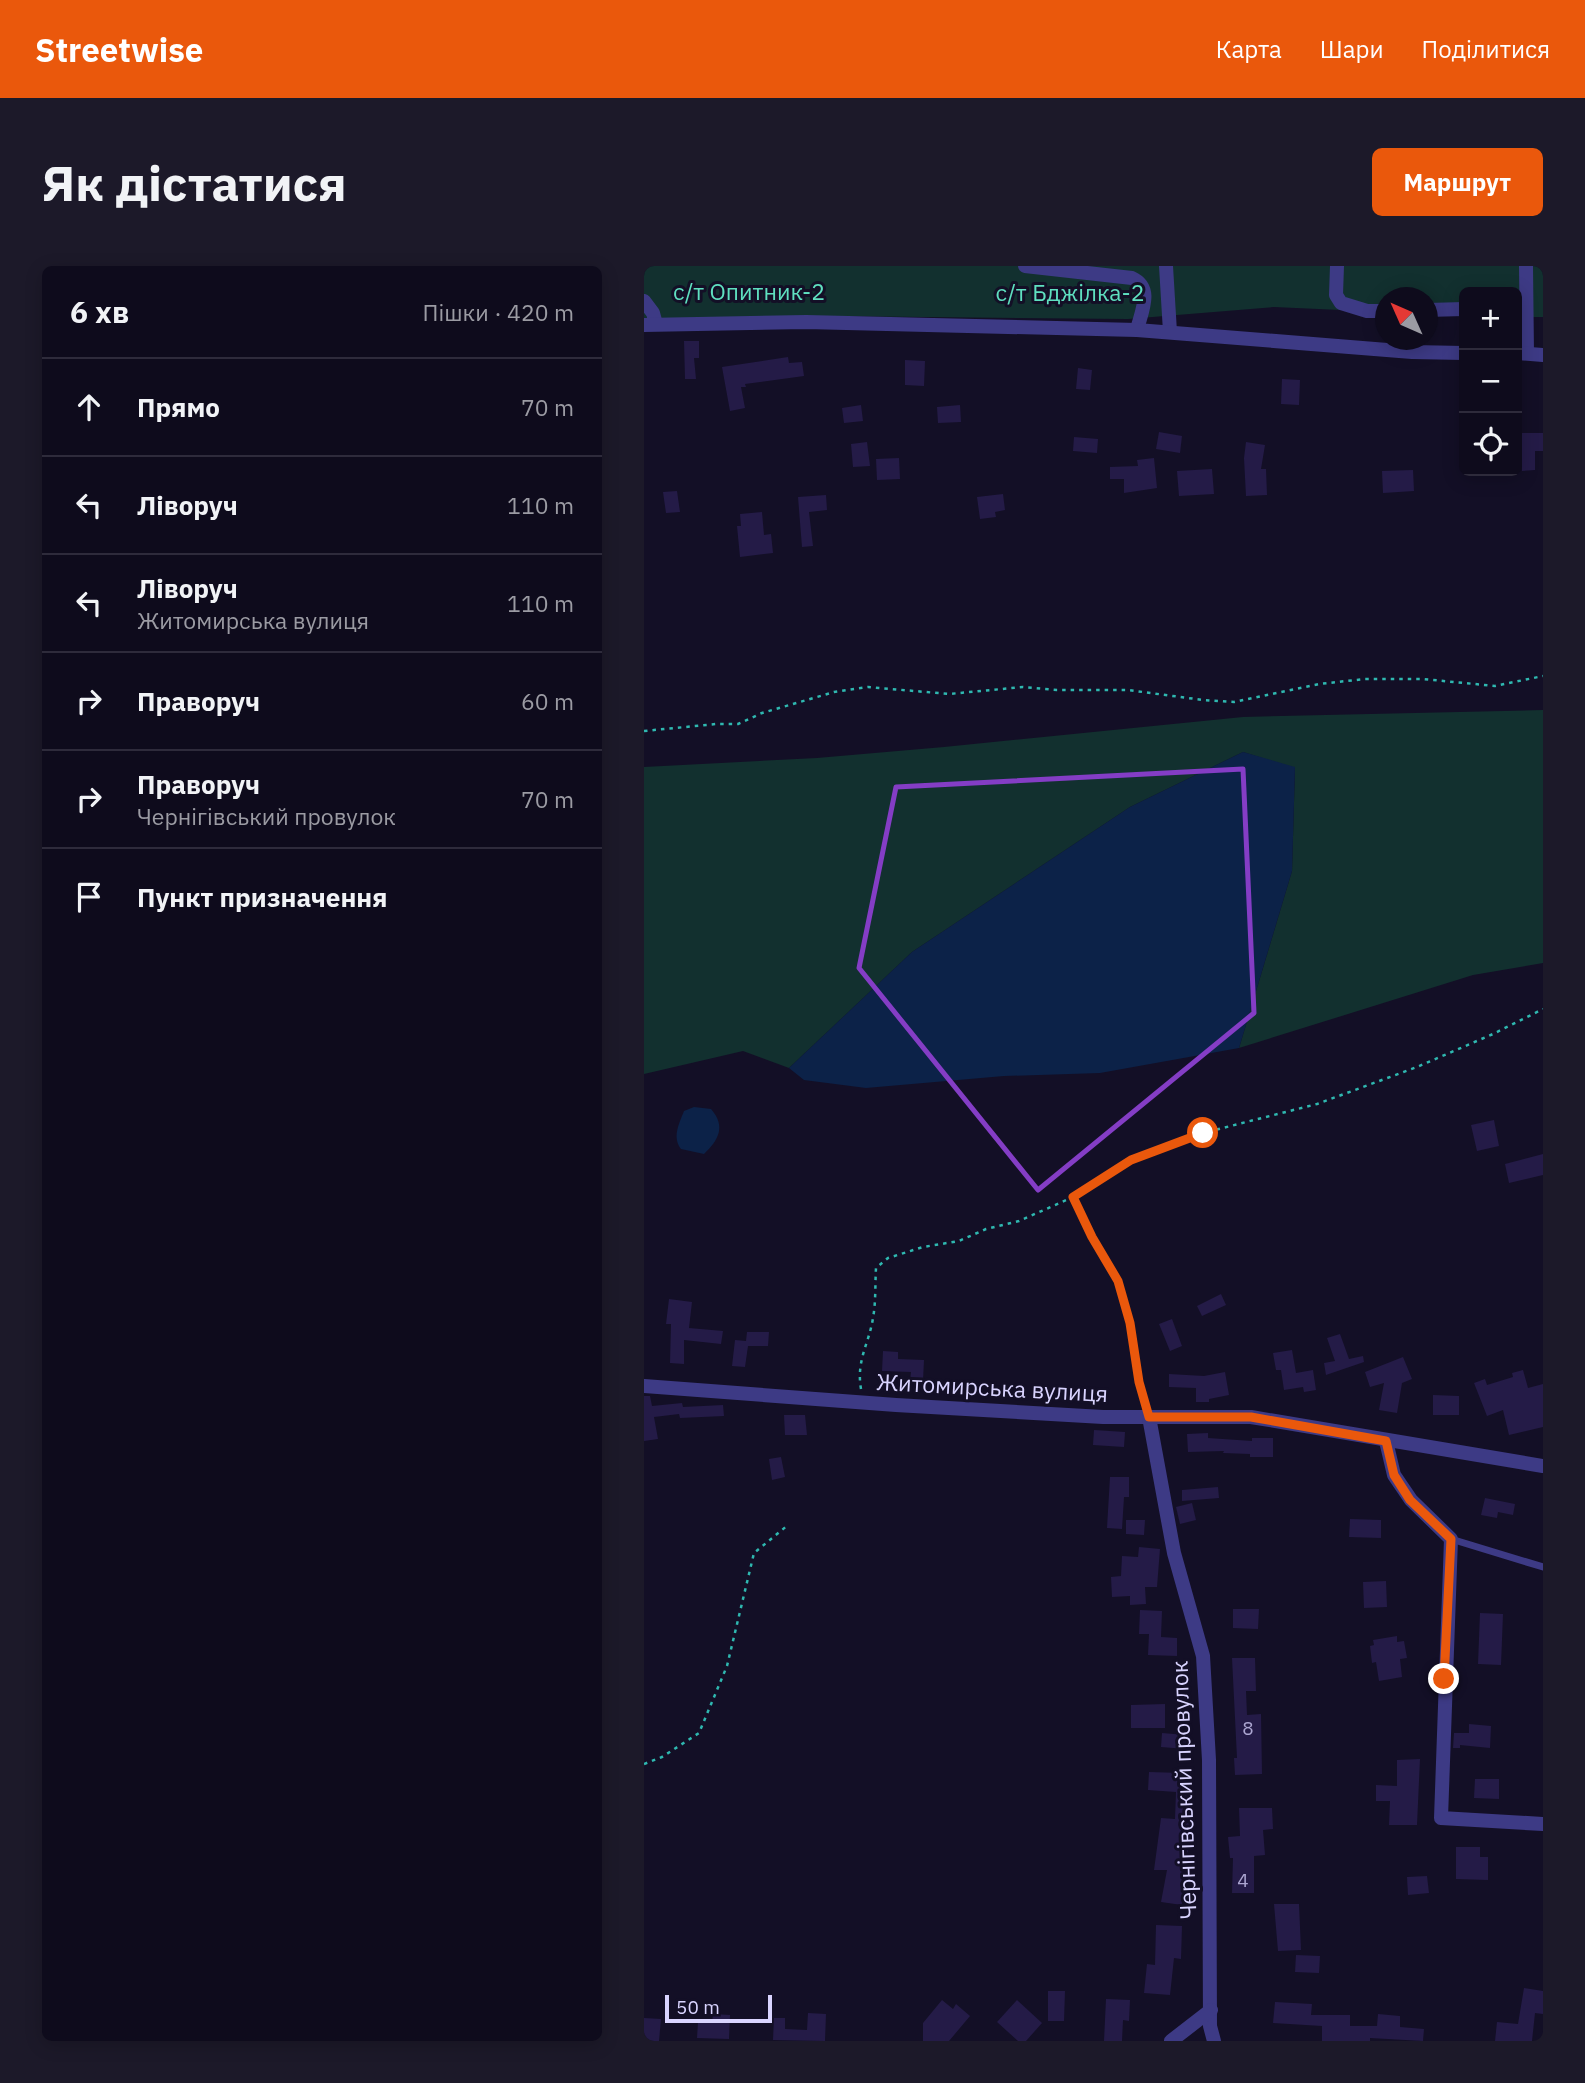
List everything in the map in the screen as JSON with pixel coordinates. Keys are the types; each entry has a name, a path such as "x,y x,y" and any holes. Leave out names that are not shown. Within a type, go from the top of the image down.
{"street":[{"path":"1025,266 1138,280 1145,290 1145,296 1137,330"},
{"path":"1166,266 1170,332"},
{"path":"1337,266 1336,295 1340,303 1375,311"},
{"path":"1522,309 1526,266"},
{"path":"644,302 653,313 650,325 806,322 1137,330 1412,352 1459,353"},
{"path":"1438,310 1459,309"},
{"path":"1522,353 1543,355"},
{"name":"Житомирська вулиця","path":"644,1386 864,1402 1149,1417 1251,1417 1543,1466"},
{"name":"Чернігівський провулок","path":"1149,1417 1174,1553 1203,1656 1209,1760 1210,2026 1214,2041"},
{"path":"1386,1441 1394,1475 1410,1500 1451,1539 1441,1818 1543,1824"},
{"path":"1171,2041 1211,2010"}],"lane":[{"path":"1451,1539 1543,1566"}],"path":[{"path":"644,731 738,724 761,713 834,691 868,687 949,694 1023,687 1128,690 1234,702 1319,684 1365,679 1423,679 1495,686 1543,676"},
{"path":"864,1402 859,1378 861,1354 873,1320 876,1268 888,1258 923,1247 959,1241 986,1229 1019,1221 1073,1197 1131,1160 1203,1133 1317,1104 1417,1067 1543,1009"},
{"path":"1073,1197 1092,1237 1118,1281 1130,1323 1139,1382 1149,1417"},
{"path":"644,1764 699,1733 727,1666 754,1553 788,1525"}],"highlighted area":[{"path":"1243,769 1254,1013 1038,1190 859,968 896,787"}],"green space":[{"path":"644,266 1543,266 1543,317 1522,317 1522,287 1459,287 1459,316 1438,315 1438,287 1375,287 1375,312 1274,307 1128,319 827,316 644,319"},
{"path":"1543,710 1543,963 1473,975 1239,1048 1292,871 1295,768 1243,752 1130,807 912,952 789,1068 743,1051 644,1074 644,767 817,758 1243,717"}],"water":[{"path":"1243,752 1295,767 1292,871 1239,1048 1100,1073 1004,1076 866,1088 804,1080 789,1068 912,952 1130,807"},
{"path":"694,1107 711,1109 718,1121 717,1138 704,1154 681,1149 677,1140 677,1130 684,1111"}],"building":[{"path":"684,341 699,341 699,358 694,358 696,379 685,379"},
{"path":"788,357 789,363 802,362 804,376 745,384 746,387 741,387 745,408 730,411 722,367"},
{"path":"905,360 925,361 924,386 905,385"},
{"path":"1078,368 1092,370 1090,390 1076,389"},
{"path":"1282,379 1300,380 1299,405 1281,404"},
{"path":"861,405 863,421 844,423 842,408"},
{"path":"960,405 961,422 938,423 937,407"},
{"path":"1159,432 1182,436 1180,453 1156,449"},
{"path":"1522,433 1543,433 1543,451 1535,451 1535,470 1522,471"},
{"path":"1074,437 1098,439 1097,453 1073,451"},
{"path":"867,442 870,466 853,467 851,444"},
{"path":"1246,442 1265,445 1261,469 1266,469 1267,495 1246,496"},
{"path":"899,458 900,479 877,480 876,459"},
{"path":"1154,458 1157,488 1124,493 1124,479 1110,479 1110,467 1138,466 1137,460"},
{"path":"1212,469 1214,494 1179,496 1177,471"},
{"path":"1413,470 1414,491 1383,493 1382,471"},
{"path":"677,491 680,512 666,513 663,492"},
{"path":"1003,494 1005,510 995,512 996,517 980,519 977,497"},
{"path":"826,495 827,510 809,512 813,546 802,547 798,497"},
{"path":"762,512 764,535 771,534 773,553 740,557 737,526 741,526 740,514"},
{"path":"1494,1120 1499,1146 1477,1151 1471,1125"},
{"path":"1543,1154 1543,1175 1509,1183 1505,1164"},
{"path":"1221,1294 1226,1305 1202,1316 1197,1306"},
{"path":"669,1299 692,1302 689,1328 723,1331 721,1344 684,1340 684,1364 670,1363 671,1324 666,1324"},
{"path":"1172,1319 1182,1346 1170,1351 1159,1324"},
{"path":"747,1332 769,1332 768,1346 748,1346 745,1367 732,1366 735,1340 746,1341"},
{"path":"1340,1334 1349,1359 1363,1356 1364,1362 1326,1375 1324,1363 1335,1361 1327,1338"},
{"path":"1292,1350 1296,1373 1313,1370 1316,1390 1304,1392 1303,1387 1284,1390 1281,1370 1276,1370 1273,1353"},
{"path":"883,1351 898,1352 898,1359 924,1360 923,1381 910,1381 911,1372 882,1371"},
{"path":"1403,1357 1412,1379 1402,1383 1397,1413 1379,1410 1384,1383 1370,1387 1365,1372"},
{"path":"1523,1370 1528,1388 1543,1384 1543,1427 1509,1435 1503,1410 1487,1416 1474,1383 1485,1379 1487,1385 1513,1377 1512,1373"},
{"path":"1225,1372 1229,1395 1209,1399 1209,1402 1196,1402 1196,1388 1169,1387 1169,1374 1204,1376"},
{"path":"1433,1395 1459,1396 1459,1415 1433,1415"},
{"path":"644,1396 650,1396 652,1406 682,1403 683,1407 723,1405 724,1416 680,1418 679,1414 654,1417 658,1439 644,1441"},
{"path":"784,1415 805,1415 807,1435 785,1435"},
{"path":"1094,1430 1125,1432 1124,1447 1093,1445"},
{"path":"1208,1433 1208,1438 1252,1441 1252,1438 1273,1438 1273,1457 1250,1457 1250,1454 1223,1453 1224,1451 1188,1452 1187,1434"},
{"path":"781,1457 785,1477 772,1480 769,1459"},
{"path":"1110,1477 1129,1477 1129,1497 1124,1497 1122,1529 1107,1528"},
{"path":"1218,1487 1219,1498 1182,1501 1182,1490"},
{"path":"1485,1498 1515,1504 1513,1515 1498,1512 1497,1518 1481,1515"},
{"path":"1192,1503 1196,1520 1180,1524 1176,1507"},
{"path":"1350,1519 1381,1520 1381,1538 1349,1537"},
{"path":"1126,1520 1145,1520 1144,1535 1126,1534"},
{"path":"1139,1547 1160,1549 1157,1587 1145,1587 1146,1604 1130,1605 1130,1596 1112,1597 1111,1577 1121,1576 1122,1556 1138,1557"},
{"path":"1386,1581 1387,1607 1364,1608 1363,1582"},
{"path":"1233,1609 1259,1609 1258,1629 1233,1628"},
{"path":"1140,1610 1162,1611 1161,1637 1177,1638 1177,1656 1148,1655 1149,1634 1139,1634"},
{"path":"1480,1613 1503,1614 1501,1665 1478,1664"},
{"path":"1397,1636 1397,1642 1404,1641 1407,1658 1400,1659 1402,1677 1379,1681 1376,1662 1372,1663 1370,1646 1374,1645 1373,1640"},
{"path":"1232,1658 1255,1658 1256,1691 1246,1691 1247,1715 1261,1714 1262,1774 1235,1775 1234,1758 1237,1758"},
{"path":"1165,1704 1165,1728 1131,1728 1131,1705"},
{"path":"1469,1724 1491,1726 1490,1748 1460,1745 1460,1748 1453,1748 1454,1733 1469,1733"},
{"path":"1162,1733 1186,1735 1186,1749 1161,1747"},
{"path":"1420,1759 1417,1825 1389,1825 1390,1801 1376,1801 1376,1785 1397,1786 1397,1760"},
{"path":"1149,1772 1182,1773 1181,1784 1187,1785 1186,1820 1191,1820 1182,1905 1161,1902 1167,1870 1154,1870 1161,1818 1175,1819 1176,1792 1148,1790"},
{"path":"1475,1779 1499,1779 1499,1799 1474,1798"},
{"path":"1239,1808 1272,1808 1273,1829 1263,1830 1265,1855 1254,1856 1254,1893 1232,1893 1233,1858 1230,1858 1228,1837 1240,1836"},
{"path":"1456,1847 1480,1847 1480,1857 1488,1857 1488,1880 1456,1879"},
{"path":"1427,1876 1429,1893 1408,1895 1407,1877"},
{"path":"1274,1904 1299,1904 1301,1950 1278,1951"},
{"path":"1156,1925 1182,1926 1181,1959 1174,1958 1170,1995 1144,1993 1147,1964 1155,1965"},
{"path":"1296,1955 1320,1956 1319,1973 1295,1972"},
{"path":"1524,1988 1543,1991 1543,2014 1535,2013 1532,2041 1495,2041 1497,2022 1518,2024"},
{"path":"1048,1991 1065,1991 1064,2021 1048,2021"},
{"path":"1106,1999 1130,2000 1129,2021 1123,2020 1122,2041 1104,2041"},
{"path":"942,2000 953,2009 956,2004 970,2016 949,2041 923,2041 923,2023"},
{"path":"1017,2000 1042,2023 1026,2041 1018,2041 997,2022"},
{"path":"1275,2002 1312,2004 1311,2015 1350,2015 1350,2026 1377,2026 1378,2014 1400,2016 1400,2027 1424,2029 1423,2041 1370,2038 1370,2041 1322,2041 1322,2026 1273,2023"},
{"path":"808,2013 826,2014 825,2041 773,2040 774,2018 785,2018 785,2029 807,2030"},
{"path":"713,2014 730,2015 729,2039 697,2038 698,2022 712,2023"},
{"path":"644,2018 661,2019 659,2041 644,2041"}],"route":[{"path":"1203,1133 1131,1160 1073,1197 1092,1237 1118,1281 1130,1323 1139,1382 1149,1417 1251,1417 1386,1441 1394,1475 1410,1500 1451,1539 1444,1679"}],"park label":[{"name":"с/т Опитник-2","path":"749,291"},
{"name":"с/т Бджілка-2","path":"1070,292"}]}
